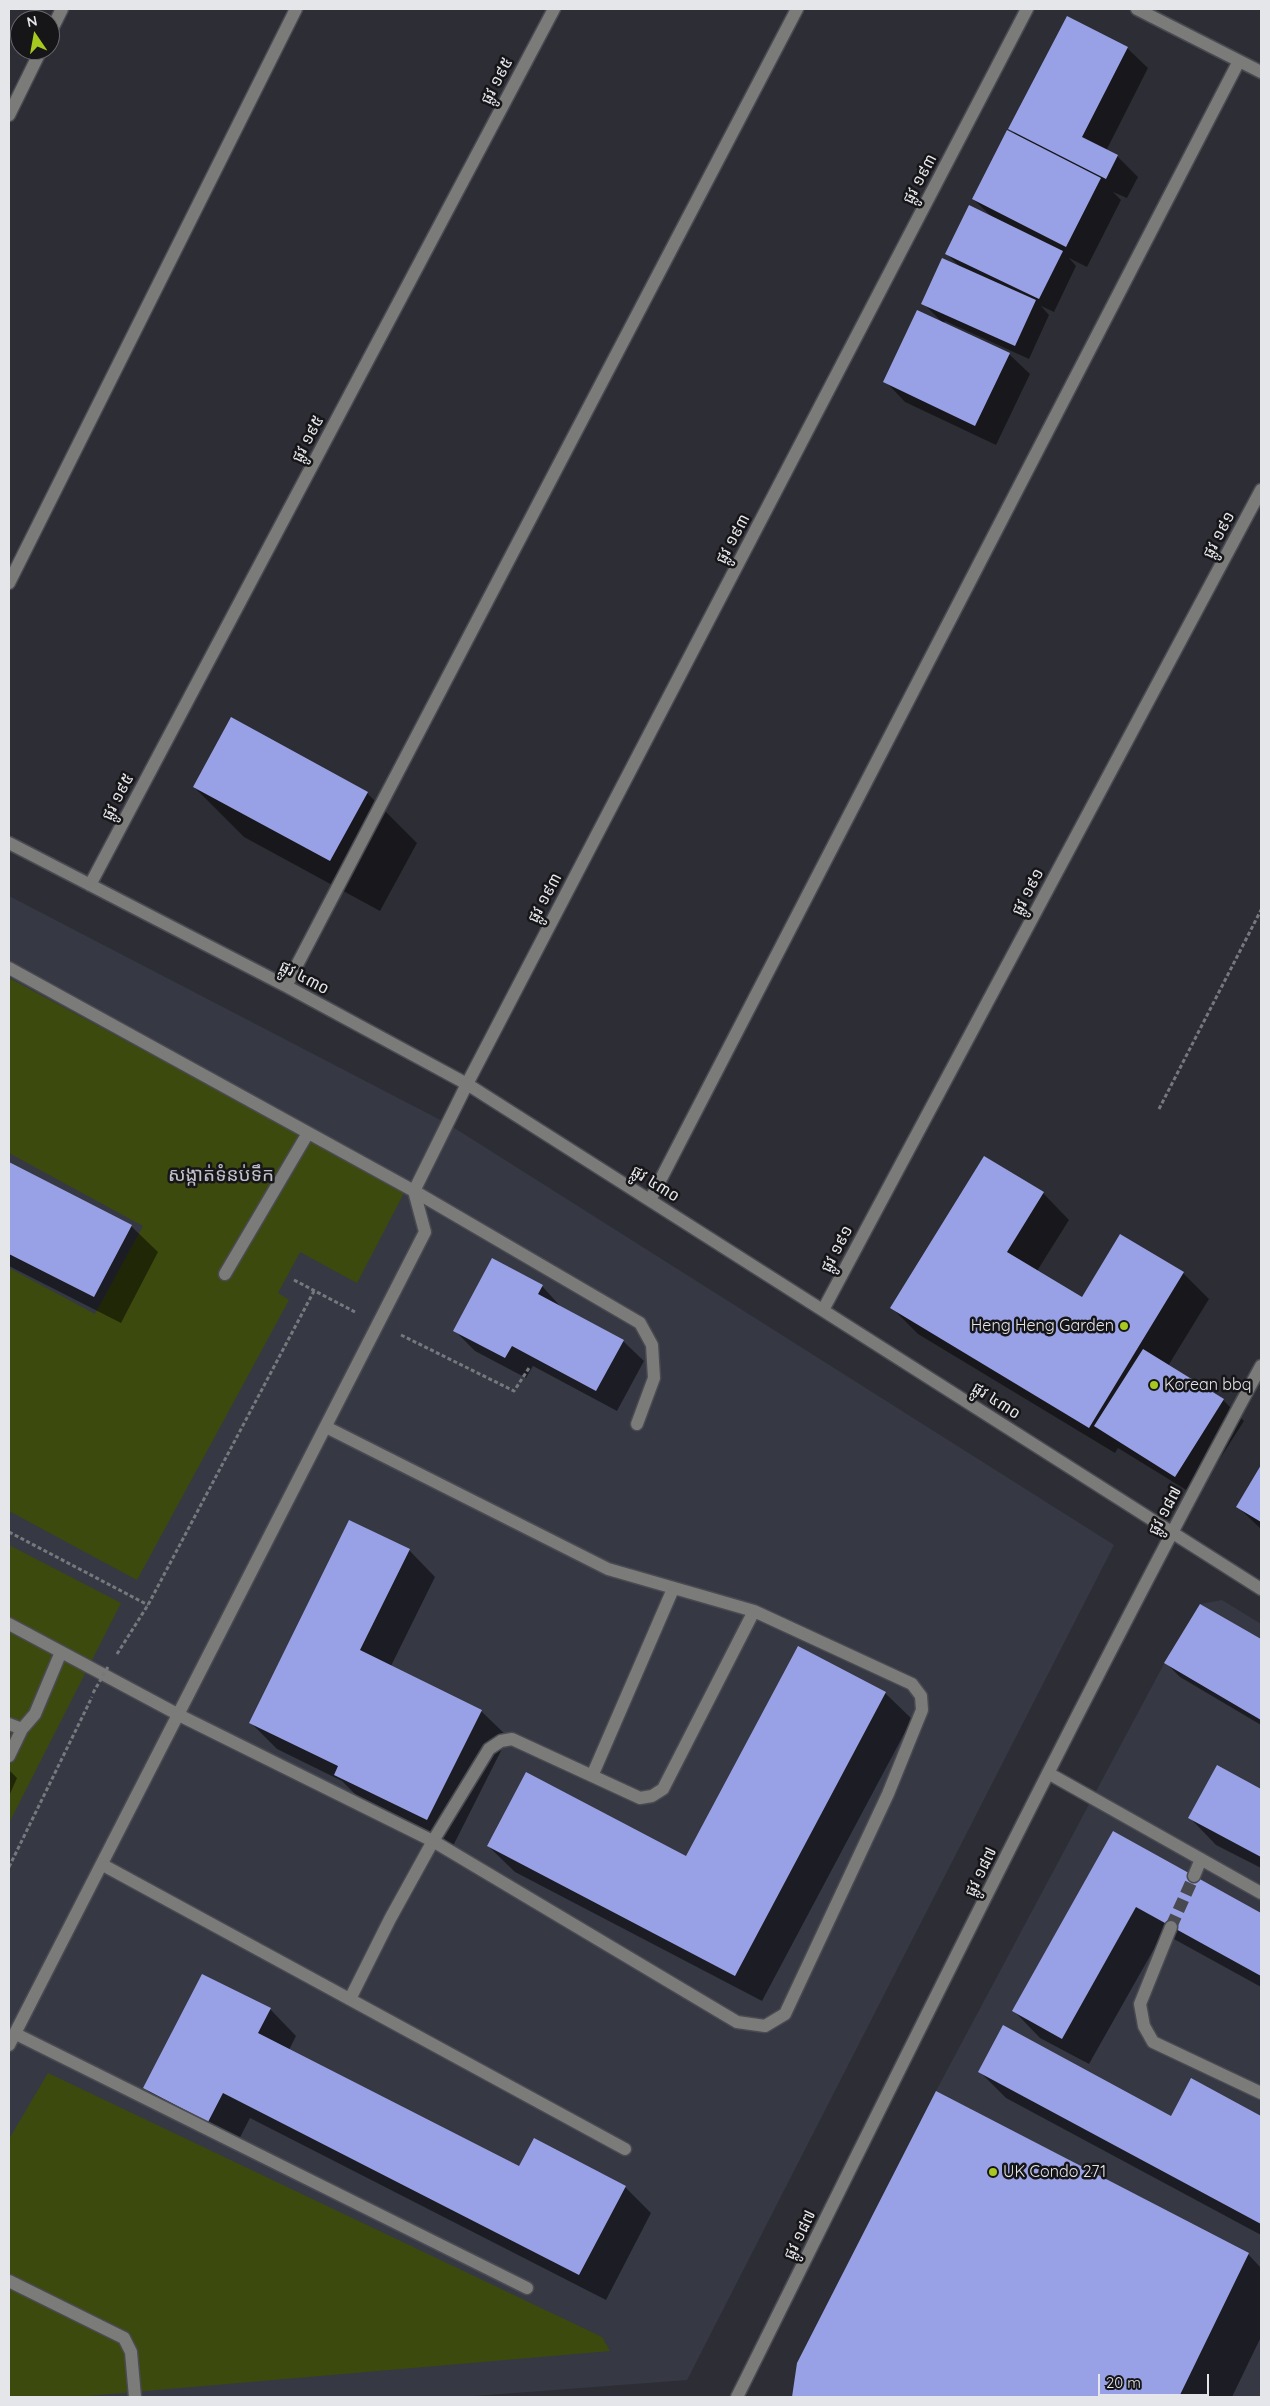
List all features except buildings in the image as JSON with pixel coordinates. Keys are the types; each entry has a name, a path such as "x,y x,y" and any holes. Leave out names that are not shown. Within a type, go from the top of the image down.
{"street":[{"path":"9,583 296,9"},
{"name":"ផ្លូវ ១៩៥","path":"90,885 554,9"},
{"path":"286,986 797,9"},
{"name":"ផ្លូវ ១៩៣","path":"414,1191 467,1084 1027,9"},
{"path":"1138,9 1261,72"},
{"path":"9,115 37,60"},
{"path":"650,1200 1239,61"},
{"name":"ផ្លូវ ១៩១","path":"823,1310 1261,490"},
{"name":"ផ្លូវ ៤៣០","path":"9,843 286,986 467,1084 1261,1589"},
{"path":"9,968 414,1191 640,1323 652,1345 654,1378 637,1424"},
{"path":"226,1274 308,1132"},
{"path":"414,1191 425,1232 12,2040 527,2288"},
{"name":"ផ្លូវ ១៨៧","path":"737,2397 1048,1772 1172,1532 1261,1366"},
{"path":"9,1624 179,1715 433,1841 737,2022 765,2026 785,2014 888,1794 922,1710 921,1696 912,1684 754,1611 608,1569 326,1427"},
{"path":"592,1776 673,1589"},
{"path":"350,1999 390,1919 433,1841 489,1749 501,1741 512,1739 640,1798 652,1796 663,1789 754,1611"},
{"path":"9,1756 22,1729 35,1714 61,1652"},
{"path":"9,1724 22,1729"},
{"path":"1048,1772 1261,1893"},
{"path":"1194,1876 1202,1859"},
{"path":"103,1865 624,2149"},
{"path":"1171,1927 1140,2004 1144,2026 1153,2042 1261,2093"},
{"path":"9,2281 124,2338 131,2352 135,2397"}],"path":[{"path":"1159,1109 1261,910"},
{"path":"294,1280 514,1391 529,1368"},
{"path":"9,1867 94,1693 108,1667 148,1605 314,1291"},
{"path":"9,1532 148,1605"}],"shaded area":[{"path":"9,896 448,1124 1114,1545 687,2380 461,2397 9,2397"},
{"path":"1222,1600 1261,1624 1261,2397 1179,2397 1248,2254 936,2091 1164,1664 1200,1604"}],"green space":[{"path":"9,978 405,1191 357,1283 300,1252 278,1293 289,1300 137,1580 9,1511 9,1268 95,1314 143,1226 9,1153"},
{"path":"9,1545 121,1603 9,1823"},
{"path":"48,2073 602,2337 610,2351 76,2397 9,2397 9,2139"}],"tunnel":[{"path":"1171,1927 1194,1876"}],"place":[{"name":"Heng Heng Garden","path":"1124,1326"},
{"name":"Korean bbq","path":"1154,1385"},
{"name":"UK Condo 271","path":"993,2172"}],"district":[{"name":"សង្កាត់ទំនប់ទឹក","path":"221,1175"}]}
